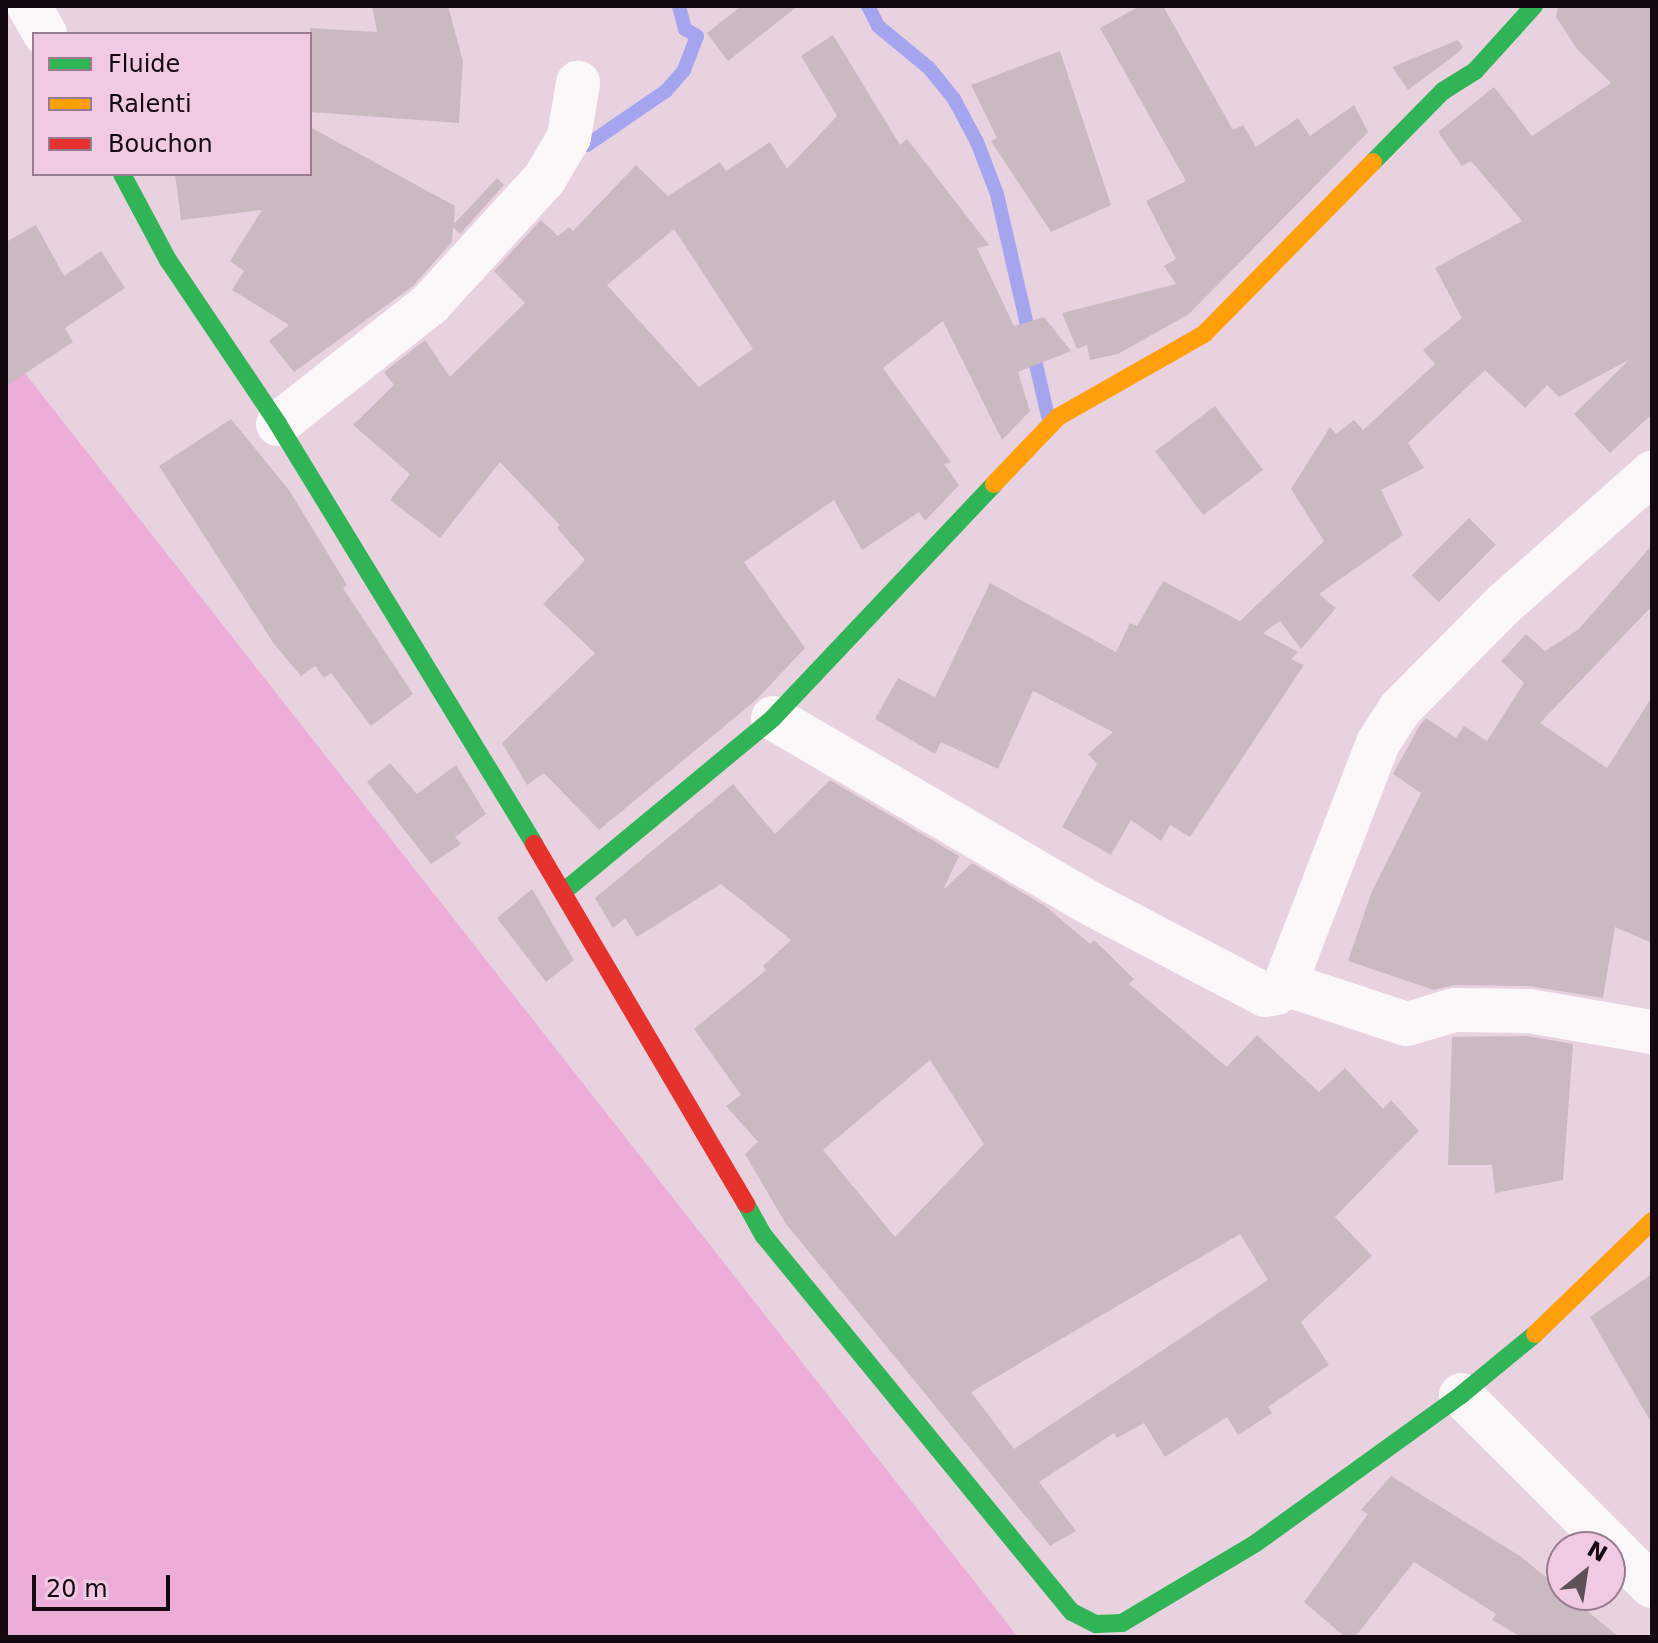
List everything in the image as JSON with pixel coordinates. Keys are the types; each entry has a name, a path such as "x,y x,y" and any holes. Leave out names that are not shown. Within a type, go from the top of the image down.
{"street":[{"path":"29,6 44,32"},
{"path":"563,892 773,718 1058,417 1204,334 1443,91 1475,71 1534,6"},
{"path":"278,424 430,304 545,178 569,137 578,83"},
{"path":"123,176 168,260 278,424 563,892 764,1236 1072,1612 1100,1631 1122,1623 1256,1543 1461,1395 1538,1332 1652,1221"},
{"path":"773,718 1084,900 1265,995 1276,993 1285,984 1378,743 1400,709 1504,604 1652,473"},
{"path":"1285,984 1407,1024 1455,1010 1529,1011 1652,1032"},
{"path":"1461,1395 1652,1586"}],"shaded area":[{"path":"6,349 1018,1637 6,1637"}],"building":[{"path":"372,6 448,6 463,61 459,123 312,112 310,28 377,32"},
{"path":"741,6 798,6 728,61 707,33"},
{"path":"1140,6 1163,6 1233,130 1243,125 1256,147 1298,118 1310,136 1354,105 1368,132 1189,314 1118,354 1090,360 1087,345 1077,349 1062,313 1176,284 1164,266 1176,259 1146,201 1186,181 1100,28"},
{"path":"1558,6 1652,6 1652,414 1610,453 1574,414 1629,360 1559,397 1547,385 1525,408 1485,370 1408,443 1424,468 1381,490 1403,535 1319,594 1336,608 1301,649 1280,621 1263,633 1298,652 1291,659 1304,665 1190,837 1170,825 1161,841 1131,820 1111,855 1062,827 1097,764 1088,754 1113,732 1033,691 998,769 941,742 935,754 875,719 898,678 935,697 990,583 1116,652 1130,623 1137,626 1163,581 1240,621 1324,541 1291,489 1330,427 1336,434 1354,420 1363,430 1435,364 1423,350 1462,318 1435,268 1522,221 1471,161 1462,166 1438,132 1494,87 1532,136 1611,83 1577,49 1556,17"},
{"path":"833,35 900,145 907,139 989,245 977,248 1014,326 1044,317 1071,351 1018,372 1030,411 1002,440 943,321 883,368 951,462 944,464 959,485 925,521 919,512 862,550 834,500 744,562 805,648 756,700 599,830 544,773 527,785 502,743 595,653 543,604 585,560 557,528 560,525 500,462 440,538 390,500 410,474 353,425 394,385 384,372 425,340 450,377 525,303 494,271 541,220 558,236 569,227 573,231 636,165 668,196 720,162 726,171 770,142 787,169 837,116 801,56","holes":["674,229 753,349 699,387 607,285"]},
{"path":"1458,40 1463,47 1459,52 1408,90 1392,67"},
{"path":"1060,51 1111,205 1051,232 991,141 997,138 971,85"},
{"path":"312,128 455,206 454,224 497,178 504,185 460,234 453,227 452,242 413,286 294,372 269,341 289,325 232,290 244,271 230,261 262,210 181,220 175,176 312,176"},
{"path":"36,225 64,276 101,251 125,288 65,328 73,342 6,386 6,242"},
{"path":"1215,406 1263,470 1203,515 1155,451"},
{"path":"231,419 289,490 347,585 343,588 413,694 371,726 331,673 324,678 315,666 301,676 274,644 159,466"},
{"path":"1469,518 1496,545 1439,602 1412,575"},
{"path":"1652,545 1652,606 1540,723 1607,768 1652,697 1652,943 1615,927 1603,998 1529,986 1455,985 1434,990 1348,961 1372,891 1421,793 1393,774 1420,725 1426,718 1456,738 1464,726 1487,741 1524,683 1501,661 1526,634 1545,651 1579,629"},
{"path":"390,763 417,794 456,765 486,814 455,837 461,844 431,864 367,782"},
{"path":"830,780 959,856 943,890 972,863 1045,906 1090,944 1094,940 1134,979 1129,984 1227,1067 1257,1035 1319,1092 1345,1068 1383,1109 1391,1100 1419,1131 1335,1217 1372,1256 1301,1322 1329,1365 1268,1407 1272,1413 1238,1435 1227,1417 1165,1457 1144,1423 1117,1438 1114,1433 1039,1482 1076,1531 1050,1546 786,1224 745,1154 758,1142 726,1106 741,1095 694,1029 766,970 763,966 791,940 721,884 637,937 625,918 613,928 595,898 733,784 775,834","holes":["930,1060 984,1144 895,1237 823,1150","1240,1234 1268,1280 1014,1449 971,1392"]},
{"path":"532,889 574,960 546,982 497,918"},
{"path":"1527,1036 1573,1044 1563,1180 1495,1193 1492,1165 1448,1165 1452,1037"},
{"path":"1652,1274 1652,1424 1590,1317"},
{"path":"1391,1476 1520,1556 1546,1577 1546,1611 1587,1611 1619,1637 1521,1637 1492,1620 1496,1614 1414,1562 1355,1637 1345,1637 1304,1602 1368,1514 1361,1510"}],"waterway":[{"path":"587,145 666,91 684,70 697,36 685,29 679,6"},
{"path":"868,6 878,26 929,68 954,99 977,142 997,194 1048,416"}],"traffic: fast":[{"path":"1373,162 1443,91 1475,71 1534,6"},
{"path":"123,176 168,260 278,424 534,844"},
{"path":"563,892 773,718 994,484"},
{"path":"746,1204 764,1236 1072,1612 1096,1624 1122,1623 1256,1543 1461,1395 1535,1334"}],"traffic: slow":[{"path":"994,484 1058,417 1204,334 1373,162"},
{"path":"1535,1334 1652,1221"}],"traffic: jam":[{"path":"534,844 746,1204"}]}
